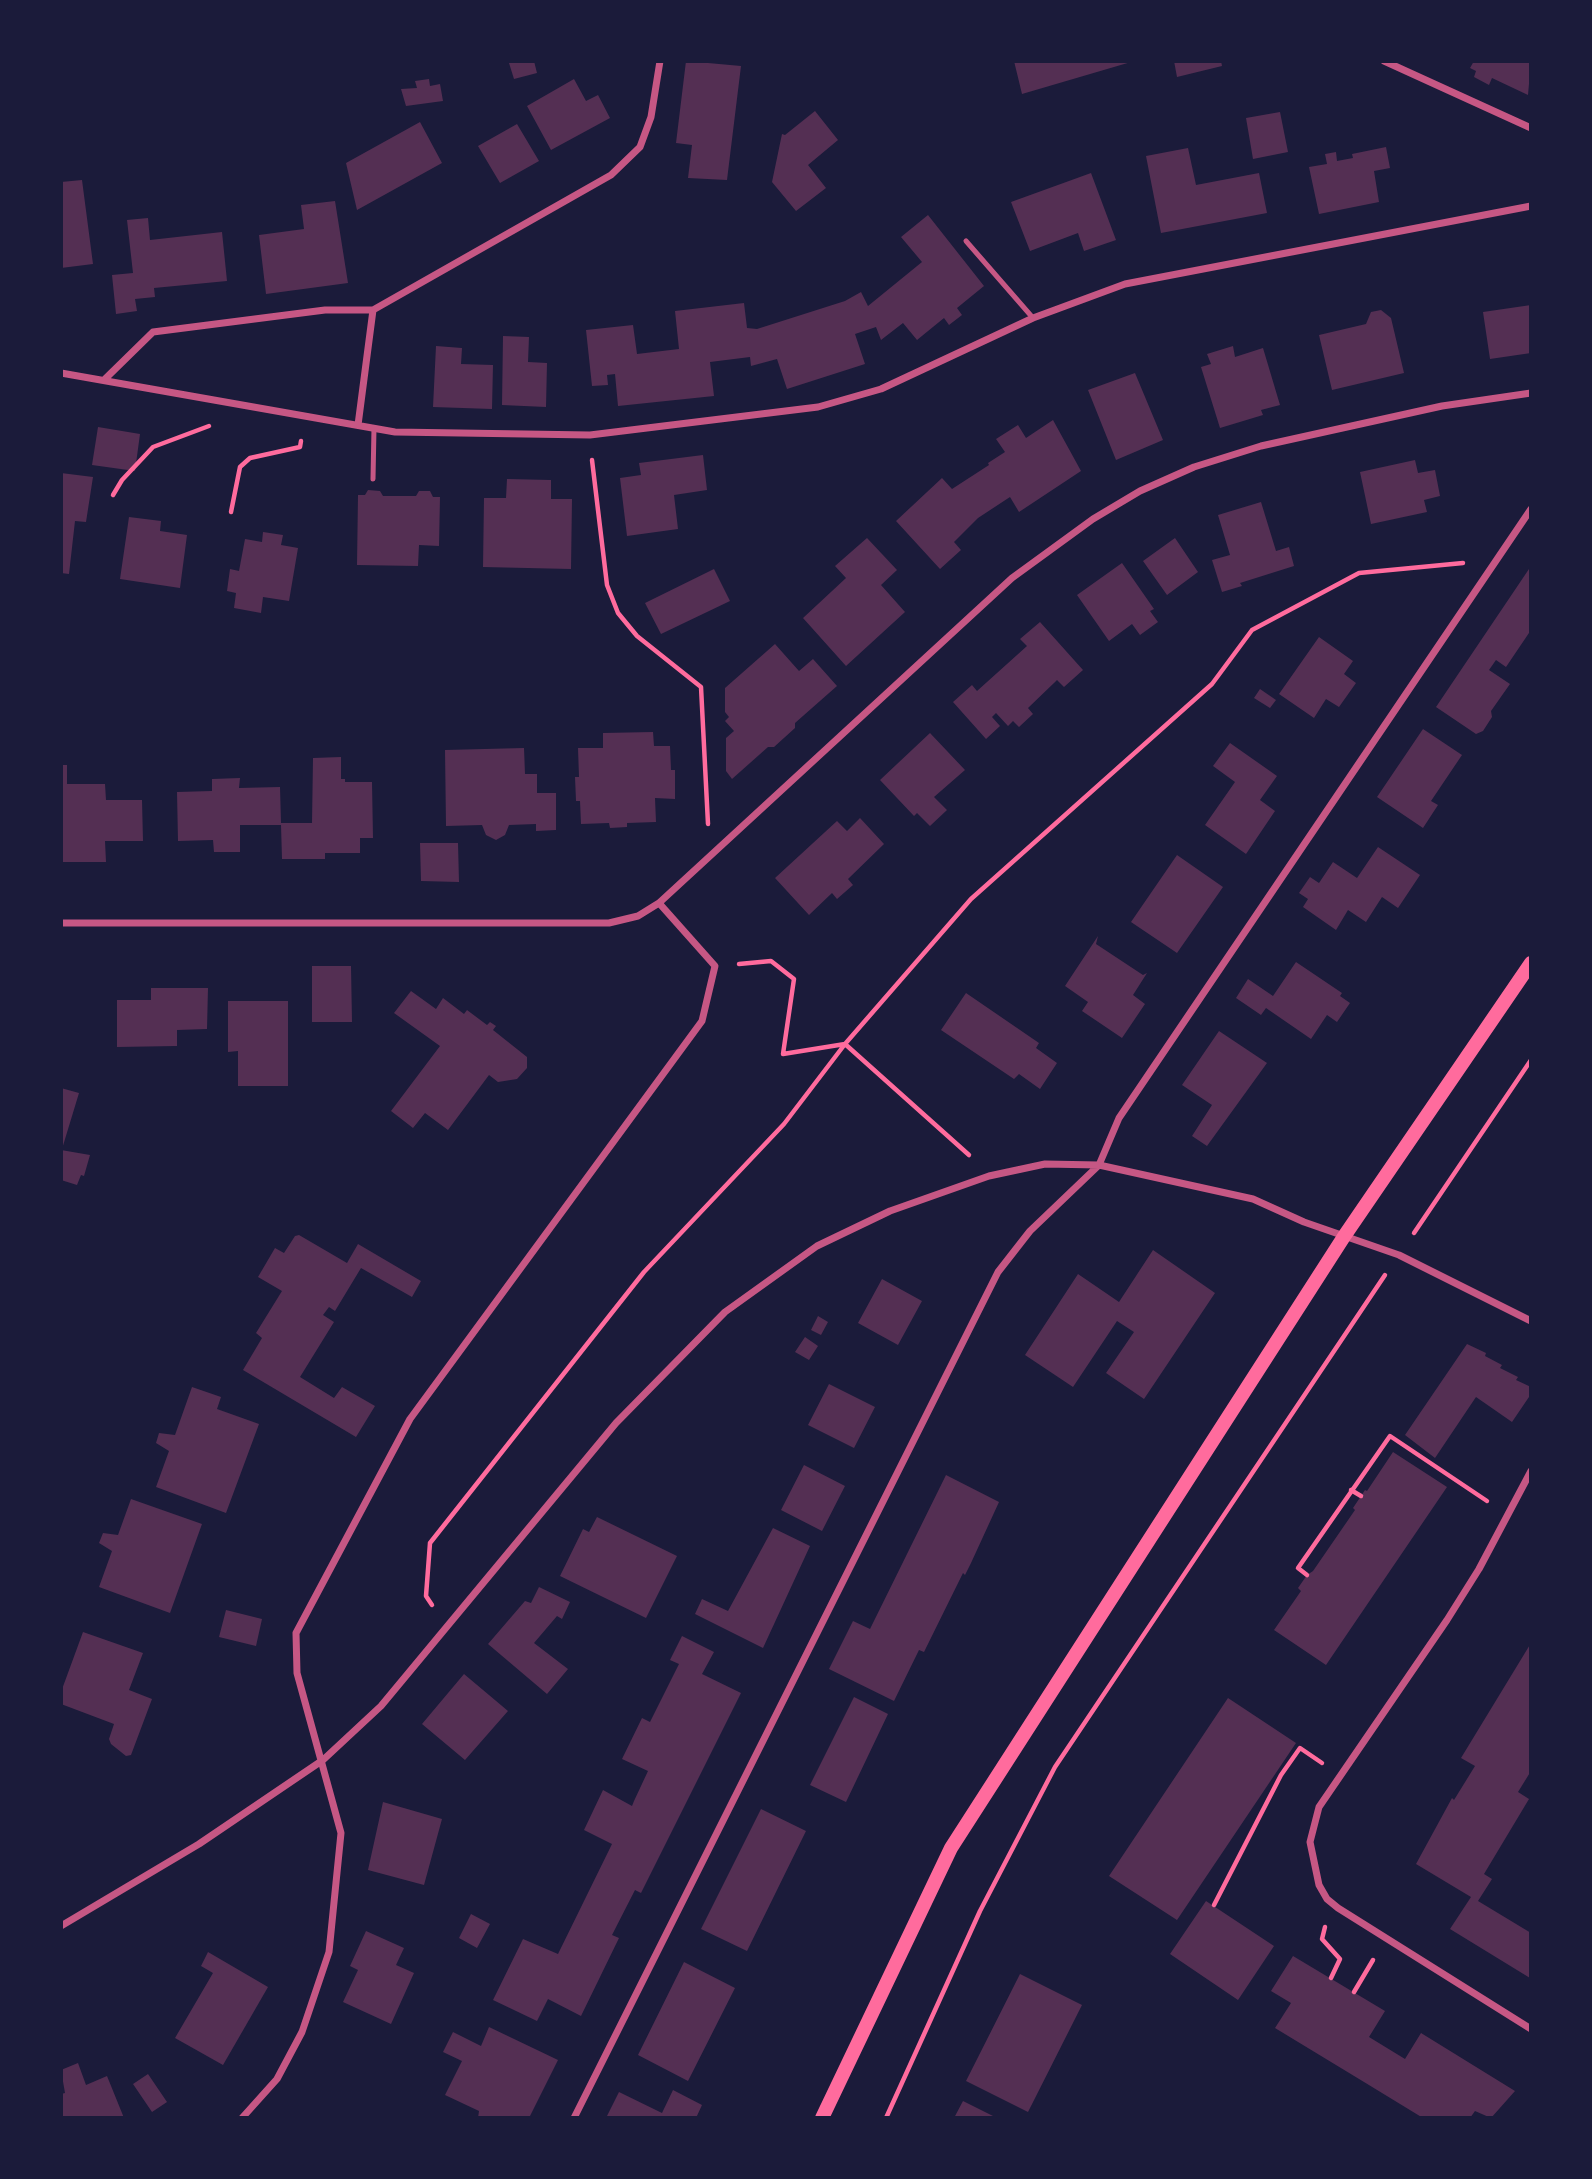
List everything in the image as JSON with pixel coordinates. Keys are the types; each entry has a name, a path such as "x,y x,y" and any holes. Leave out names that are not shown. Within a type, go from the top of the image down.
{"main road":[{"path":"822,2118 951,1848 1345,1235 1531,963"}],"street":[{"path":"105,379 153,332 325,310 373,310 611,175 640,146 651,117 660,61"},
{"path":"1384,61 1531,128"},
{"path":"61,373 395,432 590,435 818,407 881,389 1033,318 1125,284 1531,206"},
{"path":"358,425 373,310"},
{"path":"61,923 609,923 638,916 659,903 1012,578 1093,519 1140,491 1194,467 1261,446 1442,406 1531,393"},
{"path":"574,2118 998,1272 1030,1231 1099,1166 1118,1118 1531,509"},
{"path":"243,2118 277,2079 302,2032 329,1952 341,1833 297,1673 296,1633 410,1419 702,1021 715,966 659,903"},
{"path":"61,1926 199,1844 323,1760 381,1706 616,1423 725,1312 817,1246 890,1211 989,1176 1045,1164 1099,1166 1253,1199 1304,1222 1399,1255 1531,1321"},
{"path":"1531,1471 1447,1620 1339,1774 1319,1807 1310,1842 1319,1885 1338,1908 1531,2029"}],"lane":[{"path":"966,241 1033,318"},
{"path":"373,479 374,428"}],"path":[{"path":"113,495 122,480 153,447 218,423"},
{"path":"231,512 240,467 250,458 300,447"},
{"path":"593,467 607,585 618,613 638,636 701,687 710,855"},
{"path":"446,1626 426,1596 430,1543 644,1272 784,1124 845,1044 971,899 1212,684 1252,630 1359,573 1497,560"},
{"path":"715,966 771,961 793,979 783,1054 845,1044"},
{"path":"845,1044 949,1136"},
{"path":"886,2118 980,1912 1055,1768 1531,1060"},
{"path":"1307,1575 1298,1568 1390,1436 1508,1515"},
{"path":"1351,1490 1360,1496"},
{"path":"1214,1905 1289,1759 1300,1748 1339,1774"},
{"path":"1331,1978 1340,1966 1340,1959 1322,1940 1321,1935 1338,1908"},
{"path":"1354,1993 1388,1937"}],"building":[{"path":"534,61 537,73 514,79 509,63"},
{"path":"686,61 741,66 727,180 688,178 692,145 676,143"},
{"path":"1014,61 1131,61 1131,62 1022,94"},
{"path":"1174,61 1221,61 1222,66 1177,77"},
{"path":"1474,61 1531,61 1528,95 1492,78 1489,85 1474,77 1476,71 1470,68"},
{"path":"429,79 430,86 440,84 443,101 406,106 401,89 417,88 415,81"},
{"path":"574,79 586,101 598,95 610,118 551,150 527,106"},
{"path":"815,111 838,140 808,165 826,188 796,211 772,182 782,134 785,135"},
{"path":"1280,112 1288,152 1253,159 1246,118"},
{"path":"420,122 442,163 357,210 346,163"},
{"path":"517,124 539,161 500,183 478,146"},
{"path":"1386,147 1390,168 1374,171 1379,202 1319,214 1309,167 1327,164 1325,154 1336,152 1337,161 1353,158 1352,154"},
{"path":"1188,148 1196,185 1259,173 1267,213 1161,233 1146,156"},
{"path":"1091,173 1116,240 1084,251 1078,233 1030,251 1011,202"},
{"path":"82,180 93,264 61,268 61,182"},
{"path":"335,201 348,283 266,294 259,235 304,229 301,205"},
{"path":"928,215 984,286 957,308 962,315 949,325 944,318 917,340 903,323 881,340 876,327 855,334 865,364 787,389 777,359 751,366 750,357 710,362 714,396 618,406 615,374 607,375 608,385 592,386 586,330 633,325 637,354 679,349 675,311 744,303 747,328 757,329 845,301 861,292 868,306 922,262 901,237"},
{"path":"148,218 150,240 222,232 227,281 154,288 155,297 135,299 137,311 116,314 112,275 133,273 127,220"},
{"path":"1531,305 1531,353 1490,359 1483,312"},
{"path":"1381,310 1391,318 1404,373 1332,390 1319,335 1366,324 1371,312"},
{"path":"503,336 529,337 528,362 547,363 546,407 502,405"},
{"path":"436,346 462,348 461,364 493,365 492,409 433,407"},
{"path":"1233,346 1235,357 1263,348 1280,405 1261,410 1263,415 1220,428 1201,367 1211,364 1207,354"},
{"path":"1135,373 1163,440 1116,460 1088,390"},
{"path":"1053,420 1081,471 1019,512 1010,497 978,518 954,542 961,550 940,569 896,521 942,478 952,489 1005,452 996,439 1018,425 1026,438"},
{"path":"98,427 140,434 135,471 92,465"},
{"path":"703,455 707,490 674,495 678,529 627,536 620,478 641,475 639,463"},
{"path":"1415,460 1418,473 1435,470 1440,496 1424,500 1427,512 1371,524 1360,472"},
{"path":"61,473 93,477 86,522 75,521 69,574 61,573"},
{"path":"507,479 551,480 551,499 572,499 571,569 483,567 484,498 506,498"},
{"path":"368,490 380,491 383,496 416,496 419,491 430,491 433,497 440,497 439,546 419,545 418,566 357,565 358,495 365,495"},
{"path":"1261,502 1276,551 1289,547 1294,566 1240,583 1242,586 1222,592 1212,560 1230,555 1218,515"},
{"path":"129,517 161,521 160,531 187,535 180,588 120,579"},
{"path":"263,532 283,535 281,545 298,548 289,601 263,597 261,613 234,608 236,593 227,591 230,569 239,571 245,539 262,542"},
{"path":"867,538 897,570 881,585 905,612 846,666 803,618 846,578 835,566"},
{"path":"1175,538 1198,572 1167,595 1143,561"},
{"path":"1122,563 1154,609 1150,611 1158,622 1140,635 1132,624 1109,641 1077,595"},
{"path":"1531,566 1531,630 1506,667 1496,660 1489,670 1510,684 1491,711 1492,717 1483,731 1476,734 1436,707"},
{"path":"714,569 730,601 661,634 645,603"},
{"path":"1040,622 1083,670 1064,687 1057,680 1028,708 1033,714 1019,727 1013,721 1008,726 996,713 992,717 1000,726 986,739 953,702 972,685 977,691 1027,646 1020,639"},
{"path":"1319,637 1353,661 1344,674 1356,683 1339,707 1326,699 1314,718 1279,694"},
{"path":"775,644 799,671 813,659 837,686 795,723 795,728 774,747 768,747 732,779 726,771 726,738 734,731 725,721 729,717 725,712 725,688"},
{"path":"1260,689 1276,700 1270,708 1254,698"},
{"path":"1423,729 1462,755 1431,801 1438,805 1423,828 1377,797"},
{"path":"653,732 654,746 670,746 671,770 675,770 675,799 655,798 656,822 627,823 627,827 610,828 609,823 581,824 575,777 579,777 578,748 603,748 603,733"},
{"path":"930,733 965,770 934,797 947,810 930,826 917,813 914,816 880,780"},
{"path":"1230,743 1277,776 1260,800 1275,811 1246,854 1205,825 1235,782 1213,766"},
{"path":"524,748 525,774 537,774 537,793 556,793 556,830 536,831 536,824 509,825 505,835 496,840 486,835 482,825 446,826 445,750"},
{"path":"341,757 341,779 345,779 345,782 372,782 373,838 360,838 360,853 325,853 325,859 282,859 281,825 240,825 240,852 214,852 213,840 178,841 177,792 212,791 212,779 240,778 239,788 280,787 281,823 312,823 313,758"},
{"path":"61,765 67,765 67,784 105,784 106,800 142,800 143,841 105,841 106,862 63,862"},
{"path":"860,818 884,844 848,879 853,885 837,899 832,893 809,915 775,878 837,821 847,831"},
{"path":"420,843 458,843 459,882 421,881"},
{"path":"1378,847 1420,875 1398,908 1382,897 1366,922 1348,910 1336,930 1303,907 1308,899 1299,893 1310,877 1319,883 1333,862 1357,878"},
{"path":"1177,855 1223,887 1177,953 1131,922"},
{"path":"1098,936 1096,944 1143,975 1147,973 1133,995 1145,1004 1122,1038 1082,1011 1088,1002 1065,986"},
{"path":"1296,962 1342,993 1340,996 1350,1003 1337,1022 1327,1015 1311,1039 1266,1008 1261,1015 1236,998 1248,979 1273,996"},
{"path":"312,966 351,966 352,1022 312,1022"},
{"path":"151,988 208,988 207,1029 177,1030 177,1046 117,1047 117,1000 151,1000"},
{"path":"411,991 436,1009 443,998 464,1014 467,1010 487,1025 490,1022 496,1026 493,1030 527,1057 527,1068 517,1079 498,1082 489,1075 448,1130 425,1113 413,1128 391,1111 440,1046 394,1013"},
{"path":"966,993 1039,1043 1036,1048 1057,1063 1040,1089 1019,1074 1014,1079 941,1030"},
{"path":"228,1001 288,1001 288,1086 238,1086 238,1051 228,1052"},
{"path":"1219,1031 1267,1063 1207,1146 1192,1136 1212,1105 1182,1085"},
{"path":"61,1088 79,1093 62,1149 61,1149"},
{"path":"61,1150 90,1155 84,1176 81,1175 77,1185 61,1180"},
{"path":"299,1235 347,1263 358,1244 421,1281 412,1297 361,1268 335,1311 329,1307 323,1315 334,1322 300,1377 334,1398 342,1387 375,1406 356,1437 243,1370 262,1338 256,1333 282,1291 258,1277 275,1248 284,1253 295,1236"},
{"path":"1153,1250 1215,1293 1144,1399 1106,1373 1134,1332 1117,1321 1073,1387 1025,1355 1078,1274 1119,1302"},
{"path":"882,1279 922,1301 898,1345 858,1323"},
{"path":"818,1316 828,1322 821,1335 811,1330"},
{"path":"805,1337 818,1346 809,1360 795,1352"},
{"path":"1467,1344 1486,1353 1485,1356 1502,1365 1500,1368 1531,1387 1531,1394 1512,1422 1476,1397 1435,1458 1405,1435"},
{"path":"829,1384 875,1407 854,1448 808,1425"},
{"path":"192,1387 221,1397 217,1409 259,1424 226,1513 156,1487 169,1451 156,1443 159,1433 175,1435"},
{"path":"1393,1452 1447,1487 1326,1665 1274,1630 1301,1591 1298,1588 1313,1571"},
{"path":"804,1465 845,1486 822,1531 781,1510"},
{"path":"946,1475 999,1502 965,1575 963,1573 924,1652 919,1650 894,1701 829,1669 853,1621 870,1629"},
{"path":"131,1499 202,1524 170,1613 99,1587 112,1551 99,1543 103,1533 118,1535"},
{"path":"597,1517 677,1556 646,1618 560,1576 583,1529 589,1532"},
{"path":"773,1528 810,1546 763,1648 695,1614 702,1599 728,1611"},
{"path":"539,1587 570,1602 562,1619 557,1616 534,1643 568,1669 547,1694 488,1644 525,1601 531,1603"},
{"path":"226,1610 262,1619 256,1646 219,1637"},
{"path":"83,1632 143,1653 129,1690 152,1699 131,1755 126,1756 111,1744 109,1739 114,1724 61,1704 61,1692"},
{"path":"682,1636 714,1652 702,1674 741,1693 641,1893 635,1890 612,1935 619,1938 581,2016 548,1999 537,2021 493,2000 523,1939 558,1954 612,1844 584,1830 603,1790 632,1806 648,1771 622,1759 642,1718 650,1722 679,1664 670,1660"},
{"path":"1531,1643 1531,1771 1518,1792 1529,1799 1484,1874 1492,1879 1478,1901 1531,1933 1530,1978 1450,1929 1471,1897 1416,1864 1452,1798 1454,1800 1475,1766 1461,1758"},
{"path":"464,1674 508,1711 465,1760 422,1724"},
{"path":"854,1697 888,1714 846,1802 810,1785"},
{"path":"1228,1698 1296,1743 1177,1920 1109,1876"},
{"path":"383,1802 442,1819 424,1885 368,1870"},
{"path":"761,1809 806,1831 747,1951 701,1929"},
{"path":"1206,1901 1274,1946 1238,2000 1170,1954"},
{"path":"471,1914 490,1924 477,1948 459,1938"},
{"path":"366,1931 404,1948 396,1965 414,1973 391,2024 343,2002 358,1970 350,1966"},
{"path":"208,1952 268,1987 223,2065 175,2038 213,1973 201,1966"},
{"path":"1293,1956 1385,2011 1369,2037 1405,2059 1421,2033 1515,2091 1491,2118 1475,2111 1470,2118 1423,2118 1275,2028 1291,2003 1271,1991"},
{"path":"684,1962 735,1988 688,2081 638,2055"},
{"path":"1020,1974 1082,2005 1028,2112 966,2081"},
{"path":"489,2027 558,2060 529,2118 478,2118 479,2111 445,2095 462,2061 443,2052 453,2032 481,2046"},
{"path":"78,2063 86,2085 107,2076 124,2118 61,2118 61,2094 65,2093 61,2070"},
{"path":"148,2074 167,2102 152,2112 133,2084"},
{"path":"673,2090 702,2105 696,2118 606,2118 619,2092 662,2113"},
{"path":"963,2101 997,2118 954,2118"}]}
